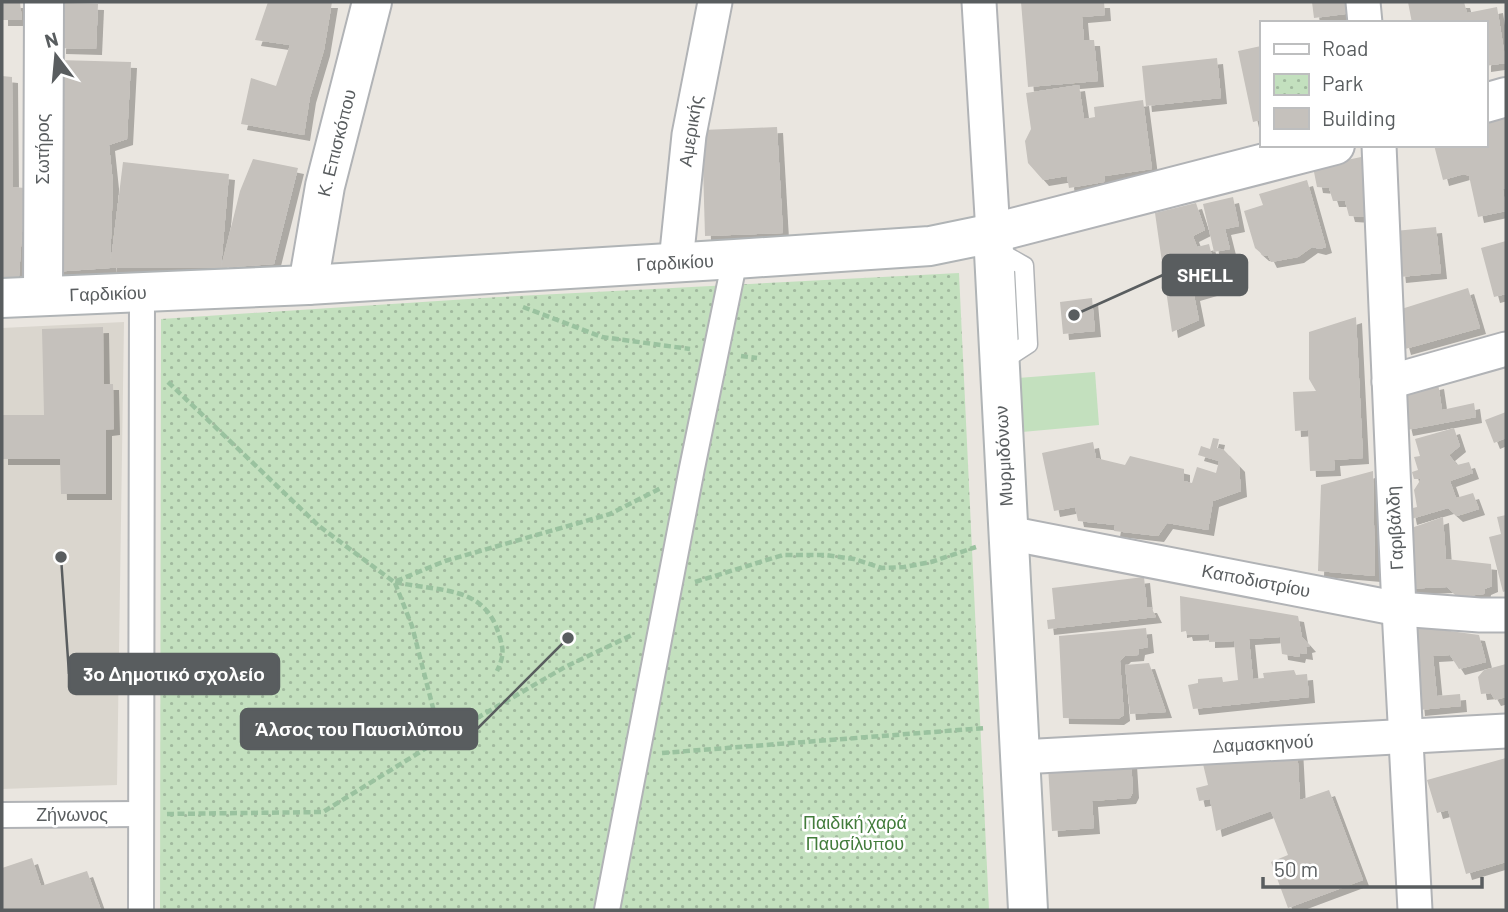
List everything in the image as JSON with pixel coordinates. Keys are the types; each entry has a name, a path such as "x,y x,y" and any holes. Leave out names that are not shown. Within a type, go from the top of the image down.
{"main road":[{"name":"Σωτήρος","path":"43,296 44,2"},
{"name":"Κ. Επισκόπου","path":"308,285 325,186 372,2"},
{"path":"1487,102 1506,97"},
{"name":"Γαρδικίου","path":"2,298 308,285 994,241 1328,147"},
{"name":"Μυρμιδόνων","path":"994,241 1028,910"}],"street":[{"name":"Αμερικής","path":"676,262 689,135 715,2"},
{"name":"Μυρμιδόνων","path":"979,2 994,241"},
{"path":"1363,2 1365,21"},
{"name":"Γαριβάλδη","path":"1379,147 1415,910"},
{"path":"607,910 735,259"},
{"path":"141,910 142,293"},
{"path":"1389,382 1506,349"},
{"name":"Καποδιστρίου","path":"1008,533 1399,609 1506,615"},
{"name":"Δαμασκηνού","path":"1019,742 1405,736 1506,731"},
{"name":"Ζήνωνος","path":"2,815 141,814"}],"path":[{"path":"511,302 559,323 602,337 757,358"},
{"path":"142,357 319,526 394,582 466,595 484,607 497,626 505,654 497,671"},
{"path":"394,582 444,561 610,514 643,499 692,468"},
{"path":"669,591 783,555 825,555 854,559 882,568 904,567 954,555 1008,533"},
{"path":"394,582 412,626 441,739"},
{"path":"141,814 323,812 565,667 664,621"},
{"path":"637,755 980,728 1019,742"}],"shaded area":[{"path":"124,322 117,785 2,789 2,328"}],"green space":[{"name":"Παιδική χαρά Παυσίλυπου","path":"959,273 989,910 160,910 161,319 499,297"},
{"path":"1095,372 1099,425 1022,432 1018,378"}],"building":[{"path":"2,2 20,2 22,20 2,20"},
{"path":"268,2 332,2 304,135 241,124 251,78 276,86 290,45 255,40"},
{"path":"1021,2 1104,2 1105,15 1082,17 1084,40 1094,40 1098,81 1028,87"},
{"path":"1312,2 1359,2 1361,12 1314,18"},
{"path":"1408,2 1464,2 1467,13 1497,7 1506,63 1487,66 1487,21 1412,21"},
{"path":"61,3 98,4 96,49 60,48"},
{"path":"1260,46 1260,120 1253,122 1238,51"},
{"path":"1217,58 1221,98 1146,106 1142,66"},
{"path":"58,60 131,62 127,139 109,145 113,183 110,268 52,272"},
{"path":"2,76 12,77 13,187 25,188 19,277 2,278"},
{"path":"1079,85 1084,119 1095,117 1094,107 1143,100 1152,169 1105,176 1104,182 1069,188 1067,176 1043,180 1028,163 1025,141 1031,129 1026,93"},
{"path":"1506,111 1506,188 1503,189 1506,211 1478,217 1469,176 1464,174 1443,180 1435,147 1487,147 1487,113"},
{"path":"777,127 783,233 705,236 702,130"},
{"path":"1366,156 1367,217 1349,216 1345,201 1333,201 1329,188 1317,187 1313,167"},
{"path":"253,159 298,168 274,264 221,268 240,191"},
{"path":"123,162 229,174 221,268 110,268"},
{"path":"1307,180 1326,247 1312,247 1298,257 1271,262 1268,256 1255,248 1244,211 1263,205 1259,194"},
{"path":"1233,197 1239,226 1225,229 1230,249 1214,252 1203,204"},
{"path":"1196,203 1205,230 1193,236 1197,247 1209,244 1214,264 1212,271 1203,273 1211,290 1194,295 1199,320 1172,332 1155,213"},
{"path":"1436,227 1441,273 1400,277 1395,231"},
{"path":"1506,241 1506,294 1494,297 1481,248"},
{"path":"1468,288 1480,328 1405,349 1395,311"},
{"path":"1092,298 1095,331 1063,334 1060,302"},
{"path":"1356,317 1363,458 1334,460 1335,470 1310,471 1308,430 1295,431 1293,392 1316,391 1309,379 1309,332"},
{"path":"103,327 104,384 113,384 114,429 106,430 106,494 61,494 60,459 2,459 2,415 44,415 42,329"},
{"path":"1438,383 1442,410 1474,403 1476,417 1407,430 1398,392"},
{"path":"1506,412 1506,438 1494,443 1485,420"},
{"path":"1454,428 1460,446 1449,455 1457,465 1469,462 1473,473 1450,481 1456,498 1473,493 1479,509 1457,516 1448,508 1411,519 1409,509 1417,507 1414,490 1421,479 1414,479 1412,472 1418,470 1414,457 1420,456 1415,439"},
{"path":"1213,438 1219,439 1217,448 1224,450 1239,466 1241,491 1213,501 1208,530 1167,523 1158,536 1114,531 1115,525 1078,521 1075,507 1054,511 1042,453 1093,442 1096,458 1125,465 1130,456 1184,469 1184,481 1192,483 1197,467 1216,473 1219,461 1198,455 1201,446 1210,449"},
{"path":"1373,471 1375,576 1318,571 1321,485"},
{"path":"1506,515 1506,591 1503,592 1489,537 1501,534 1497,517"},
{"path":"1443,517 1446,559 1491,564 1492,586 1485,589 1484,594 1458,597 1447,587 1404,589 1410,533 1414,527"},
{"path":"1144,577 1147,607 1151,607 1156,617 1048,629 1047,620 1055,619 1052,588"},
{"path":"1180,596 1298,616 1302,637 1310,646 1306,647 1307,654 1300,653 1299,657 1282,654 1280,637 1249,639 1253,679 1264,678 1263,673 1294,670 1296,675 1307,674 1309,697 1193,709 1188,685 1198,683 1198,679 1222,677 1223,682 1238,680 1234,641 1209,642 1209,634 1187,635 1186,631 1181,632"},
{"path":"1146,628 1148,647 1139,649 1138,655 1125,656 1120,661 1124,715 1118,719 1063,718 1059,636"},
{"path":"1428,628 1479,635 1486,662 1459,669 1450,655 1433,656 1437,696 1460,694 1461,706 1419,710 1411,629"},
{"path":"1149,663 1166,712 1130,714 1125,665"},
{"path":"1506,664 1506,697 1495,700 1491,693 1481,694 1478,677 1484,670"},
{"path":"1297,744 1300,800 1329,790 1363,880 1288,908 1271,862 1288,855 1271,811 1216,831 1210,799 1199,801 1196,788 1208,785 1203,764"},
{"path":"1506,758 1506,862 1466,874 1448,810 1437,813 1427,780"},
{"path":"1131,760 1133,792 1130,798 1092,801 1094,828 1052,831 1048,766"},
{"path":"32,858 41,886 87,871 101,910 2,910 2,868"}],"place":[{"name":"SHELL","path":"1074,315"},
{"name":"3ο Δημοτικό σχολείο","path":"61,557"},
{"name":"Άλσος του Παυσιλύπου","path":"568,638"}]}
